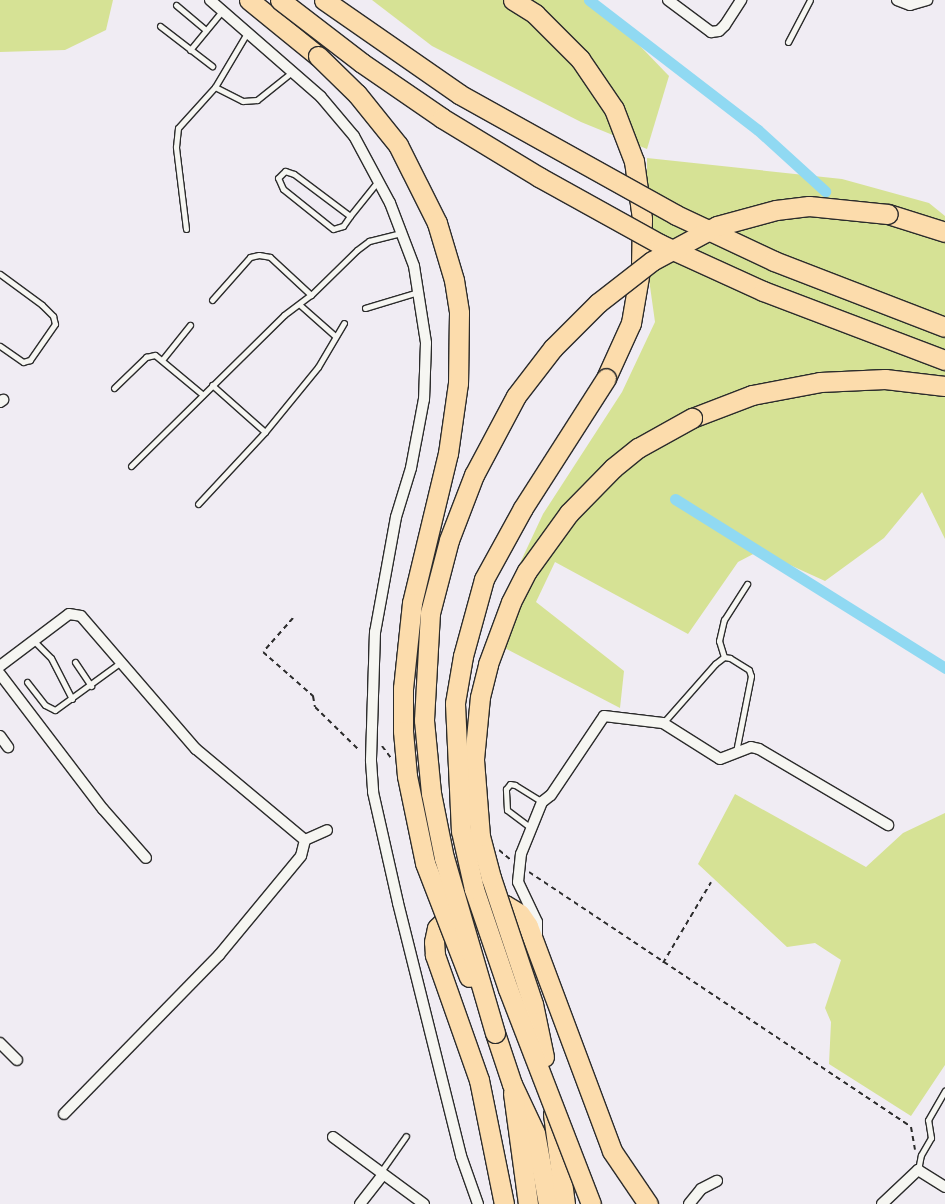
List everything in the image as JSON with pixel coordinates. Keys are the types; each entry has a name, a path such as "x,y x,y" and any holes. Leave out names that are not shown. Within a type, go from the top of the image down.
{"highway":[{"path":"249,0 331,68 388,132 426,195 454,280 460,349 457,392 448,453 412,603 403,688 403,731 407,776 425,863 455,948 495,1032"},
{"path":"280,0 362,63 442,118 539,177 652,239 763,291 945,360"},
{"path":"324,0 459,94 676,215 774,261 945,327"},
{"path":"513,0 558,35 580,59 614,109 634,161 642,219 637,295 620,352 523,508 484,579 463,656 455,702 461,831 474,889 508,989 550,1093 591,1204"},
{"path":"548,1204 535,1133 512,1084 495,1032 444,858 431,793 424,720 430,614 449,540 493,435 533,372 580,320 652,261 717,226 776,210 809,206 888,214 945,232"},
{"path":"565,1204 550,1093 533,1004 490,878 475,796 476,726 488,664 511,602 527,571 569,513 613,468 638,448 692,418 752,395 820,382 885,379 945,386"},
{"path":"504,1204 483,1097 468,1046 435,955 437,928 443,922 504,904 520,914 537,950 612,1150 648,1204"},
{"path":"512,1084 528,1204"}],"street":[{"path":"210,0 321,96 354,136 378,181 414,266 426,343 424,399 411,468 396,517 375,632 371,761 373,792 398,903 461,1156 478,1204"},
{"path":"668,0 711,32 719,31 725,26 741,0"},
{"path":"897,0 910,5 926,0"},
{"path":"0,666 75,613 88,621 196,749 305,840"},
{"path":"0,674 103,809 146,858"},
{"path":"537,950 537,922 518,882 518,865 542,802 551,795 604,716 663,723 713,757 720,759 750,747 759,749 888,825"},
{"path":"0,736 8,747"},
{"path":"305,840 327,830"},
{"path":"64,1114 219,956 301,856 305,840"},
{"path":"0,1043 17,1060"},
{"path":"333,1137 381,1175 422,1203"},
{"path":"882,1204 918,1170 945,1187"},
{"path":"360,1204 381,1175"},
{"path":"689,1204 701,1190 717,1181"}],"lane":[{"path":"788,42 810,0"},
{"path":"176,5 206,30"},
{"path":"190,50 222,10"},
{"path":"160,26 212,66"},
{"path":"186,229 176,148 178,128 215,87 247,33"},
{"path":"215,87 243,101 257,100 292,72"},
{"path":"350,216 289,171 284,171 278,178 283,189 333,229 343,226 378,181"},
{"path":"132,466 284,315 300,305 369,241 401,233"},
{"path":"212,300 250,257 259,255 270,258 311,295"},
{"path":"0,274 42,305 53,316 55,324 30,360 23,362 0,346"},
{"path":"365,308 418,292"},
{"path":"300,305 336,336"},
{"path":"198,504 265,432 318,367 344,323"},
{"path":"162,360 190,325"},
{"path":"114,388 146,358 155,355 202,395"},
{"path":"212,386 265,432"},
{"path":"736,752 751,676 742,665 724,657 719,642 724,620 747,584"},
{"path":"34,641 51,658 72,699"},
{"path":"663,723 724,657"},
{"path":"75,662 91,686"},
{"path":"27,682 51,710 91,686 121,662"},
{"path":"531,829 507,810 506,789 510,784 515,785 542,802"},
{"path":"918,1170 921,1156 931,1138 928,1120 945,1091"},
{"path":"381,1175 406,1136"}],"path":[{"path":"293,618 263,652 313,696 315,707 371,761"},
{"path":"518,865 663,964 911,1127 918,1170"},
{"path":"663,964 710,882"}],"green space":[{"path":"0,0 113,0 106,30 65,50 0,52"},
{"path":"372,0 586,0 615,20 669,76 647,149 581,122 432,46"},
{"path":"647,158 842,179 929,203 945,216 945,539 922,492 884,538 825,581 759,551 738,562 688,634 555,562 536,602 624,671 620,708 495,643 521,561 543,514 622,392 655,322 647,265"},
{"path":"735,794 866,867 903,833 945,813 945,1065 911,1116 829,1064 831,1022 825,1008 841,960 815,943 787,947 698,864"}],"waterway":[{"path":"589,0 758,130 825,191"},
{"path":"675,499 945,668"}]}
